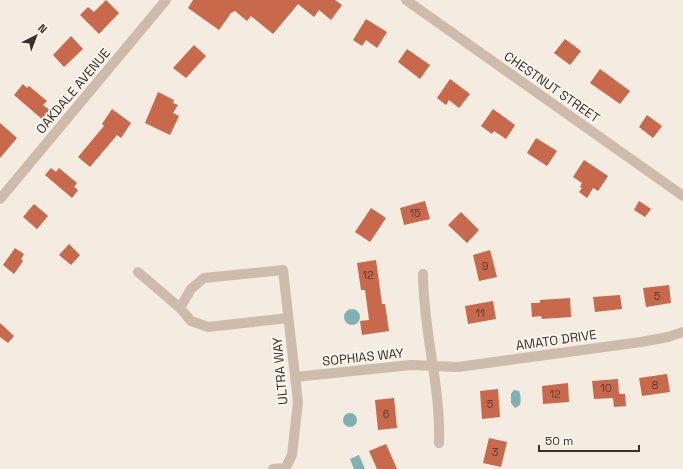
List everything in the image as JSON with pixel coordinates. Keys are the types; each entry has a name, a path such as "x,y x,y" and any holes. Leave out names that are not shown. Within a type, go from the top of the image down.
{"street":[{"name":"OAKDALE AVENUE","path":"0,199 166,0"},
{"name":"CHESTNUT STREET","path":"406,0 683,196"},
{"name":"ULTRA WAY","path":"180,308 191,289 204,278 283,270 298,402 292,455 285,469"},
{"path":"138,272 180,308 191,321 208,327 288,318"},
{"path":"423,274 425,311 438,409 439,443"},
{"name":"AMATO DRIVE","path":"432,366 465,366 641,342 668,337 683,332"},
{"name":"SOPHIAS WAY","path":"295,377 411,365 432,366"},
{"path":"273,469 285,469"}],"water":[{"path":"352,309 359,314 360,317 355,324 352,325 345,320 344,317 349,310"},
{"path":"514,390 519,391 521,398 520,405 515,408 511,403 511,394"},
{"path":"350,413 355,415 357,420 355,425 350,427 345,425 343,420 345,415"},
{"path":"359,455 365,469 354,469 350,459"}],"building":[{"path":"106,0 119,13 99,34 80,15 88,7 94,12"},
{"path":"193,0 335,0 342,5 331,20 319,10 314,17 298,4 273,34 251,16 247,21 235,11 231,13 219,30 188,8"},
{"path":"366,19 387,32 377,48 366,40 362,46 353,40"},
{"path":"71,36 83,49 64,67 53,55"},
{"path":"565,39 581,51 570,65 554,53"},
{"path":"194,45 206,56 186,78 173,68"},
{"path":"407,49 430,65 420,79 398,62"},
{"path":"600,69 630,91 620,104 590,83"},
{"path":"450,79 470,94 459,108 449,100 446,105 437,98"},
{"path":"23,84 27,88 29,86 47,101 43,105 51,111 43,120 14,95"},
{"path":"158,92 174,100 173,103 178,105 173,113 179,116 170,135 145,123"},
{"path":"112,109 131,123 121,138 117,135 90,167 78,157 104,126 102,124"},
{"path":"493,109 515,125 506,139 494,131 492,134 481,126"},
{"path":"647,115 662,126 653,138 639,127"},
{"path":"0,123 17,138 0,158"},
{"path":"536,138 557,151 547,166 527,153"},
{"path":"584,160 608,176 598,191 593,188 587,198 579,192 582,188 580,187 582,183 573,177"},
{"path":"51,168 56,172 59,168 77,183 74,187 78,190 72,198 45,175"},
{"path":"425,201 430,219 404,225 400,208"},
{"path":"639,201 651,209 645,217 634,210"},
{"path":"34,204 48,216 37,229 23,217"},
{"path":"371,208 386,218 370,242 355,232"},
{"path":"461,212 479,230 467,243 448,225"},
{"path":"69,244 80,255 71,265 59,255"},
{"path":"15,248 24,254 21,259 23,261 14,274 3,265"},
{"path":"490,250 497,277 479,281 473,255"},
{"path":"376,260 382,304 385,304 389,331 362,335 360,321 369,320 365,290 361,290 357,263"},
{"path":"669,285 671,303 646,307 643,288"},
{"path":"620,295 622,309 595,312 593,297"},
{"path":"570,298 571,317 542,319 541,316 532,317 531,303 540,303 540,300"},
{"path":"493,301 496,319 468,324 465,306"},
{"path":"0,323 14,336 8,343 0,337"},
{"path":"667,374 670,392 642,396 639,378"},
{"path":"618,379 619,394 625,394 626,406 614,407 613,398 594,399 592,381"},
{"path":"568,383 569,402 543,404 542,386"},
{"path":"498,389 500,417 482,419 480,391"},
{"path":"394,398 397,428 378,430 375,400"},
{"path":"489,438 507,442 501,467 483,463"},
{"path":"386,444 397,469 377,469 369,451"}]}
